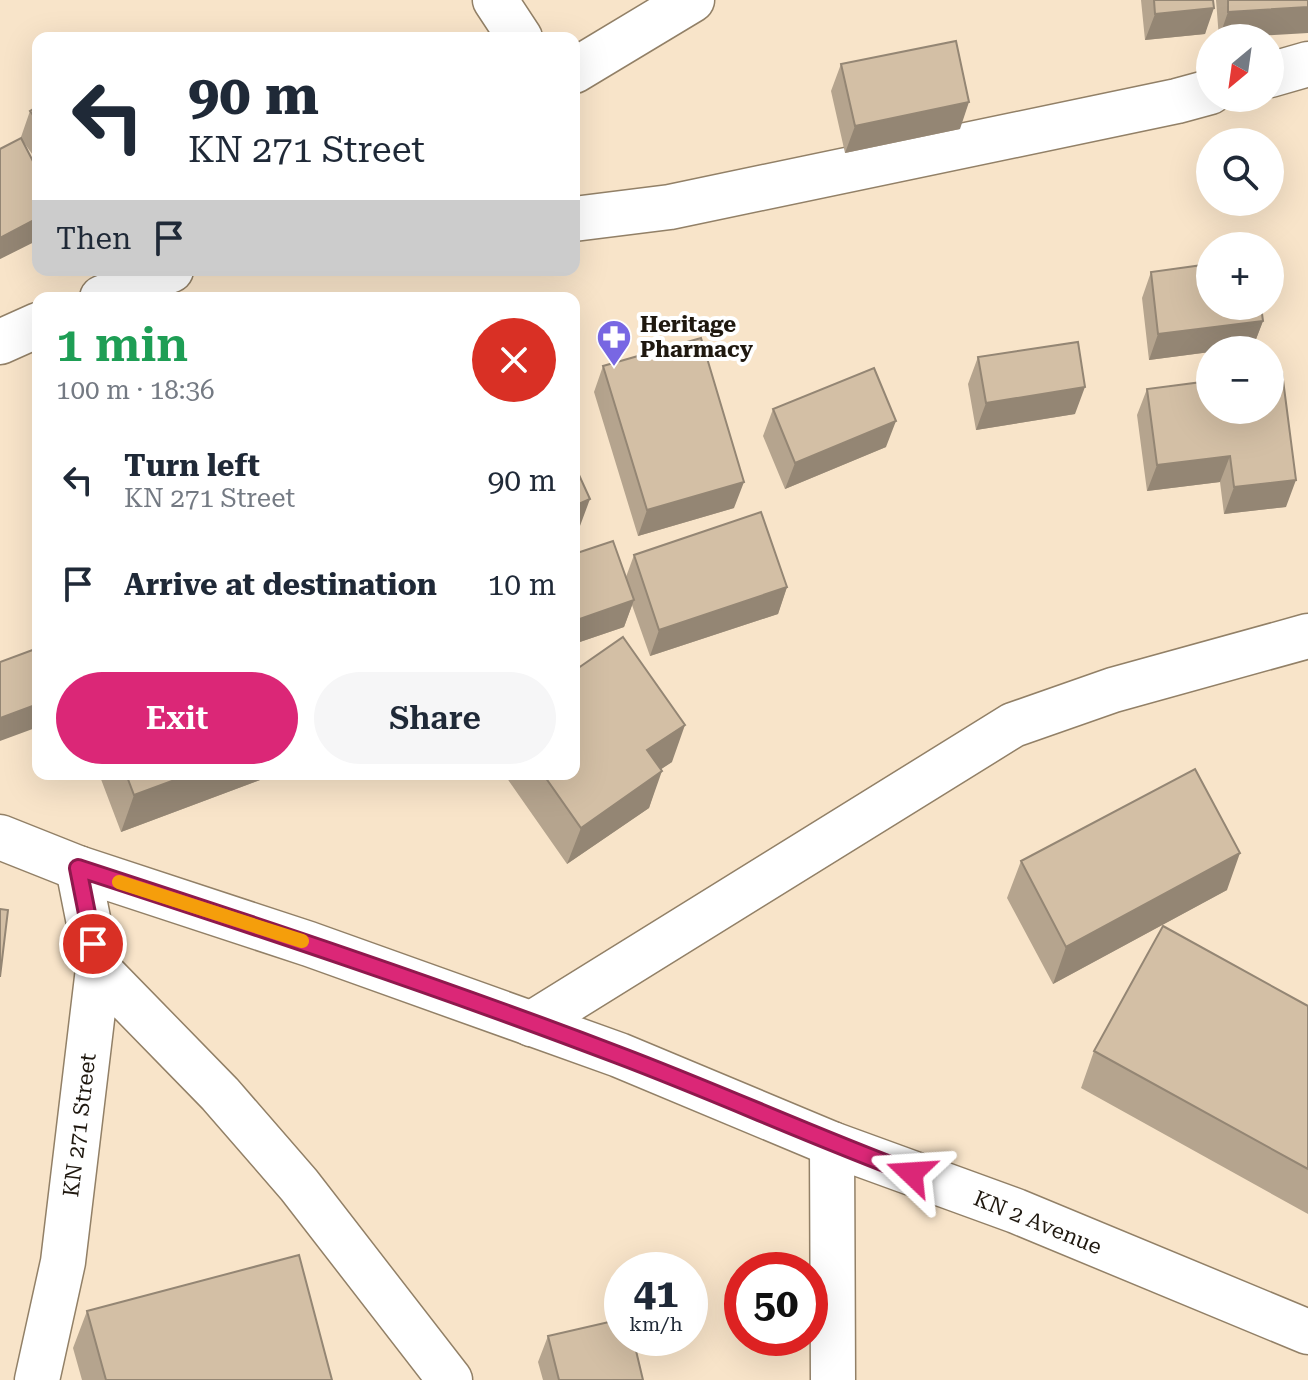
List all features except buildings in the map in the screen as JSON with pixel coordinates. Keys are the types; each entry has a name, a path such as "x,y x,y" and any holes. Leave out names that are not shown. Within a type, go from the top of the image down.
{"street":[{"path":"495,0 516,32"},
{"path":"580,67 692,0"},
{"path":"1284,71 1308,64"},
{"path":"580,218 670,207 1196,96"},
{"path":"117,292 156,276"},
{"path":"0,342 32,328"},
{"path":"531,1024 1013,725 1113,690 1308,636"},
{"name":"KN 2 Avenue","path":"0,837 78,868 309,944 619,1055 832,1144 1016,1211 1308,1332"},
{"name":"KN 271 Street","path":"37,1380 63,1262 98,969 78,868"},
{"path":"98,969 220,1094 299,1185 450,1380"},
{"path":"832,1144 833,1380"}],"slow traffic":[{"path":"119,882 302,941"}],"place":[{"name":"Heritage Pharmacy","path":"614,368"}],"route":[{"path":"93,944 78,868 309,944 619,1055 832,1144 911,1173"}]}
